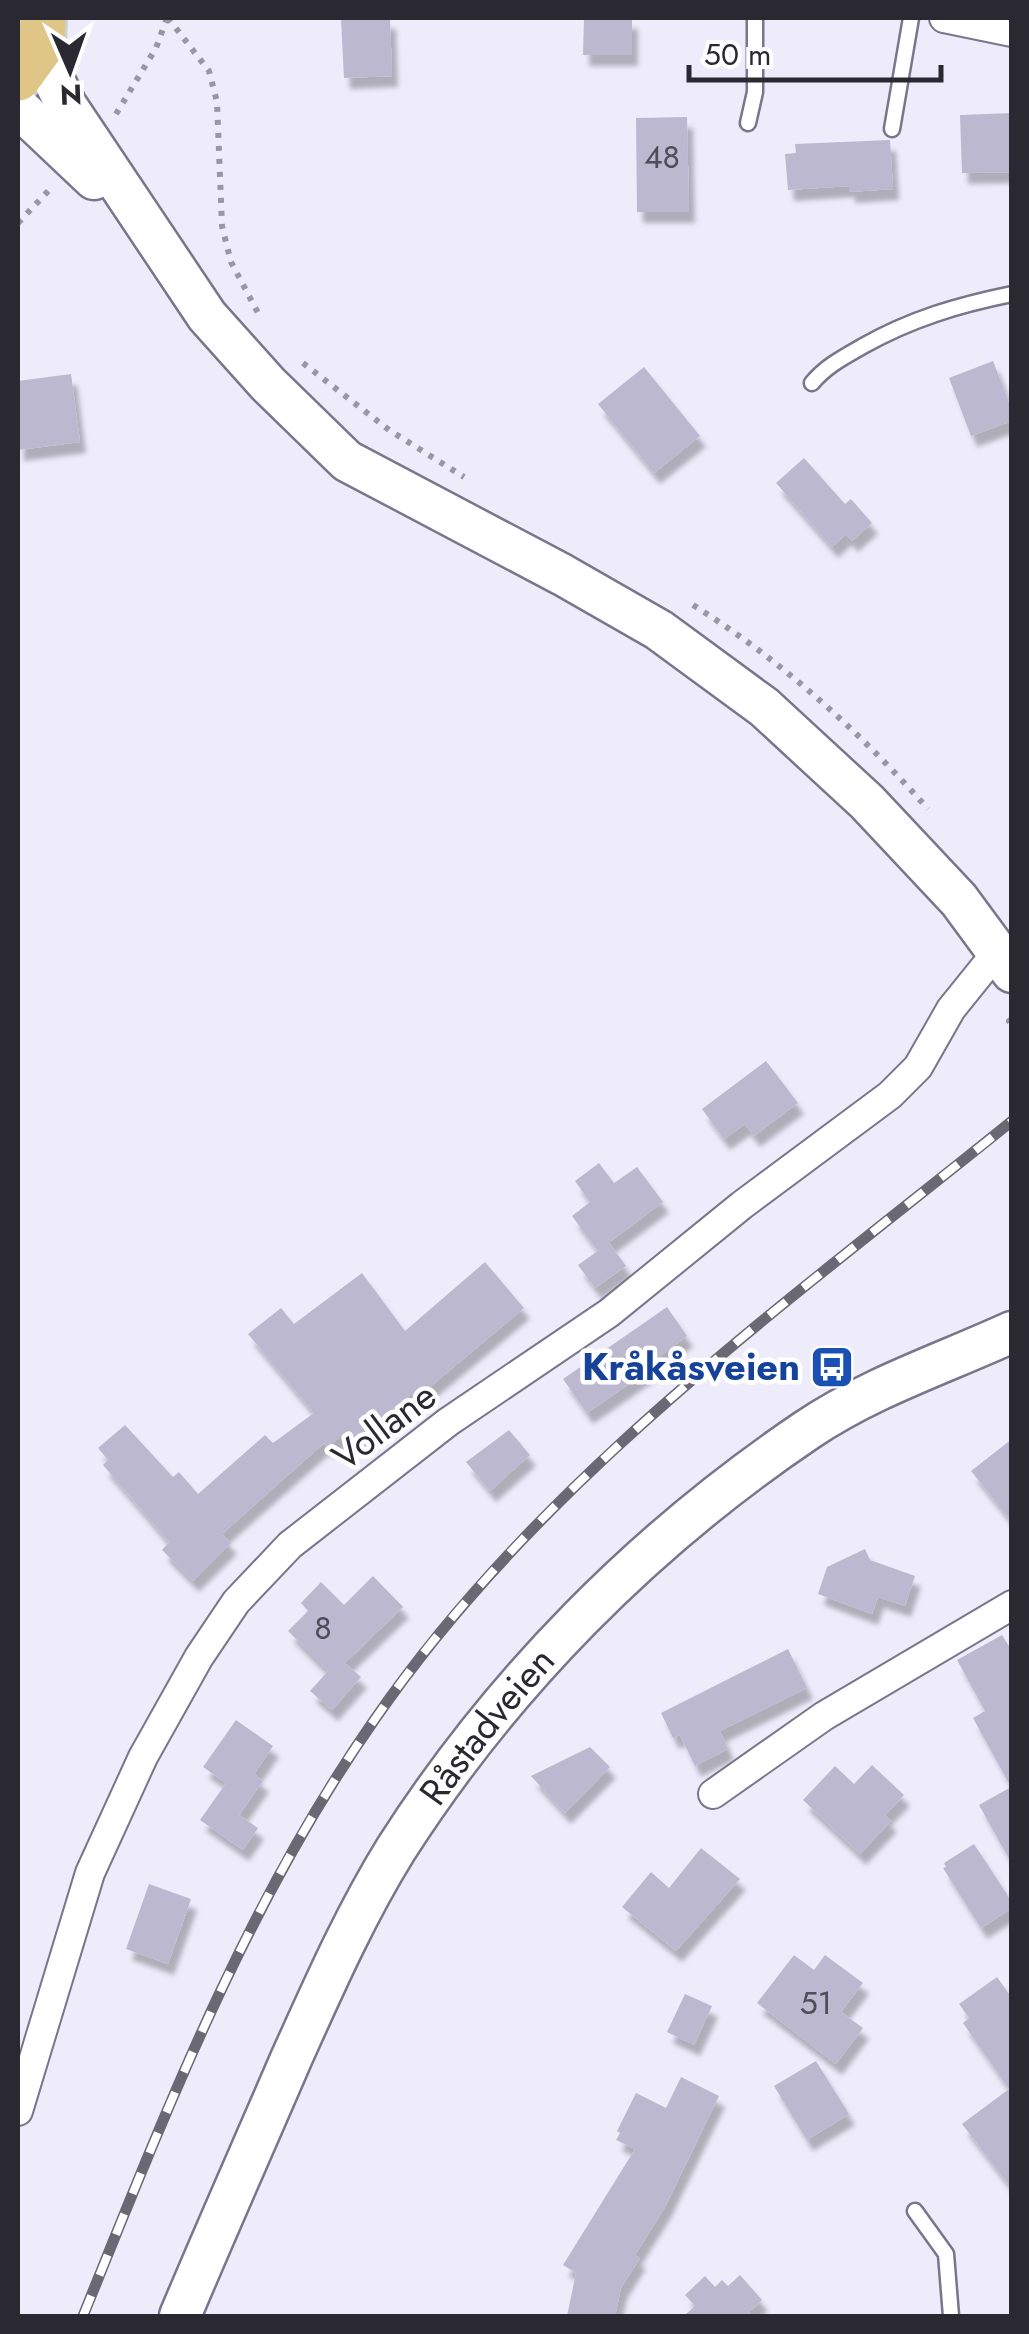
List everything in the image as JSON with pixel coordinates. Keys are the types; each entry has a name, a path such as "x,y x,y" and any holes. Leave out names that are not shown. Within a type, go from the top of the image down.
{"main road":[{"path":"43,42 66,105 207,316 268,384 347,461 659,630 764,707 868,802 959,900 1004,962"},
{"path":"18,107 154,238"},
{"name":"Råstadveien","path":"180,2316 328,1978 394,1852 470,1741 562,1637 679,1524 808,1428 896,1379 1012,1332"}],"street":[{"path":"944,18 1012,32"},
{"name":"Vollane","path":"18,2111 90,1873 143,1757 236,1602 290,1545 419,1444 609,1314 742,1205 890,1095 918,1067 952,1009 1004,962"},
{"path":"713,1794 824,1716 1012,1605"}],"lane":[{"path":"748,123 755,92 755,18"},
{"path":"892,130 911,18"},
{"path":"812,383 836,361 899,326 941,310 1012,294"},
{"path":"915,2212 946,2254 951,2316"}],"path":[{"path":"113,119 156,48 167,18"},
{"path":"167,18 209,71 216,102 222,226 232,262 267,324"},
{"path":"18,223 52,188"},
{"path":"290,351 389,430 474,484"},
{"path":"688,603 759,650 840,718 936,817"}],"building":[{"path":"341,18 390,18 392,76 344,78"},
{"path":"584,18 632,18 632,55 583,55"},
{"path":"1012,113 1012,172 962,173 960,115"},
{"path":"687,117 689,212 637,212 636,118"},
{"path":"890,140 893,189 849,192 849,186 788,190 785,154 796,153 795,144"},
{"path":"993,361 1012,410 1012,421 971,436 949,378"},
{"path":"644,367 700,436 654,473 598,404"},
{"path":"71,374 80,442 18,450 18,381"},
{"path":"804,458 845,504 851,499 872,523 852,541 846,534 832,547 776,483"},
{"path":"766,1061 798,1103 754,1136 745,1124 724,1139 702,1109"},
{"path":"599,1163 614,1183 637,1167 663,1202 598,1251 572,1216 590,1202 575,1181"},
{"path":"609,1243 626,1266 595,1288 578,1265"},
{"path":"485,1262 524,1308 425,1391 422,1387 350,1441 345,1433 327,1447 324,1443 222,1534 231,1543 193,1581 162,1550 169,1542 103,1465 108,1460 98,1448 125,1425 173,1477 179,1472 198,1494 265,1435 273,1443 314,1413 248,1334 281,1308 294,1324 362,1273 405,1331"},
{"path":"667,1307 687,1336 656,1359 659,1363 587,1413 563,1379"},
{"path":"509,1430 530,1455 490,1491 466,1462"},
{"path":"1012,1439 1012,1522 971,1471"},
{"path":"865,1549 870,1560 915,1576 905,1606 878,1597 872,1614 818,1594 827,1567"},
{"path":"373,1576 403,1607 345,1663 361,1677 332,1710 310,1691 328,1671 288,1631 308,1611 301,1603 321,1582 344,1605"},
{"path":"1002,1635 1012,1651 1012,1864 979,1805 1011,1787 973,1718 985,1711 957,1660"},
{"path":"788,1649 807,1688 720,1731 728,1749 695,1766 680,1735 673,1738 661,1713"},
{"path":"236,1720 273,1746 254,1774 263,1781 239,1815 258,1828 243,1850 200,1820 226,1783 203,1767"},
{"path":"590,1747 610,1767 565,1813 531,1776"},
{"path":"872,1765 904,1795 885,1815 891,1821 860,1854 803,1800 835,1766 854,1784"},
{"path":"974,1844 1012,1902 1012,1908 981,1928 943,1868 944,1863"},
{"path":"701,1848 740,1879 676,1951 622,1907 651,1872 669,1888"},
{"path":"149,1884 191,1899 168,1964 126,1949"},
{"path":"794,1955 814,1970 825,1955 863,1983 841,2012 863,2028 836,2064 757,2003"},
{"path":"997,1977 1012,1998 1012,2189 962,2124 1009,2089 963,2023 969,2018 959,2004"},
{"path":"685,1994 712,2006 694,2045 667,2032"},
{"path":"816,2061 849,2114 807,2140 774,2086"},
{"path":"681,2077 719,2096 665,2207 635,2255 640,2258 621,2288 615,2316 567,2316 576,2273 563,2265 635,2149 616,2140 620,2133 617,2131 636,2093 666,2108"},
{"path":"740,2275 762,2300 749,2312 753,2316 684,2316 695,2306 685,2295 705,2276 715,2287 722,2280 728,2286"}],"railway":[{"path":"83,2316 178,2085 248,1934 329,1789 375,1719 441,1632 513,1549 671,1398 1012,1121"}],"place":[{"name":"Kråkåsveien","path":"832,1367"}]}
